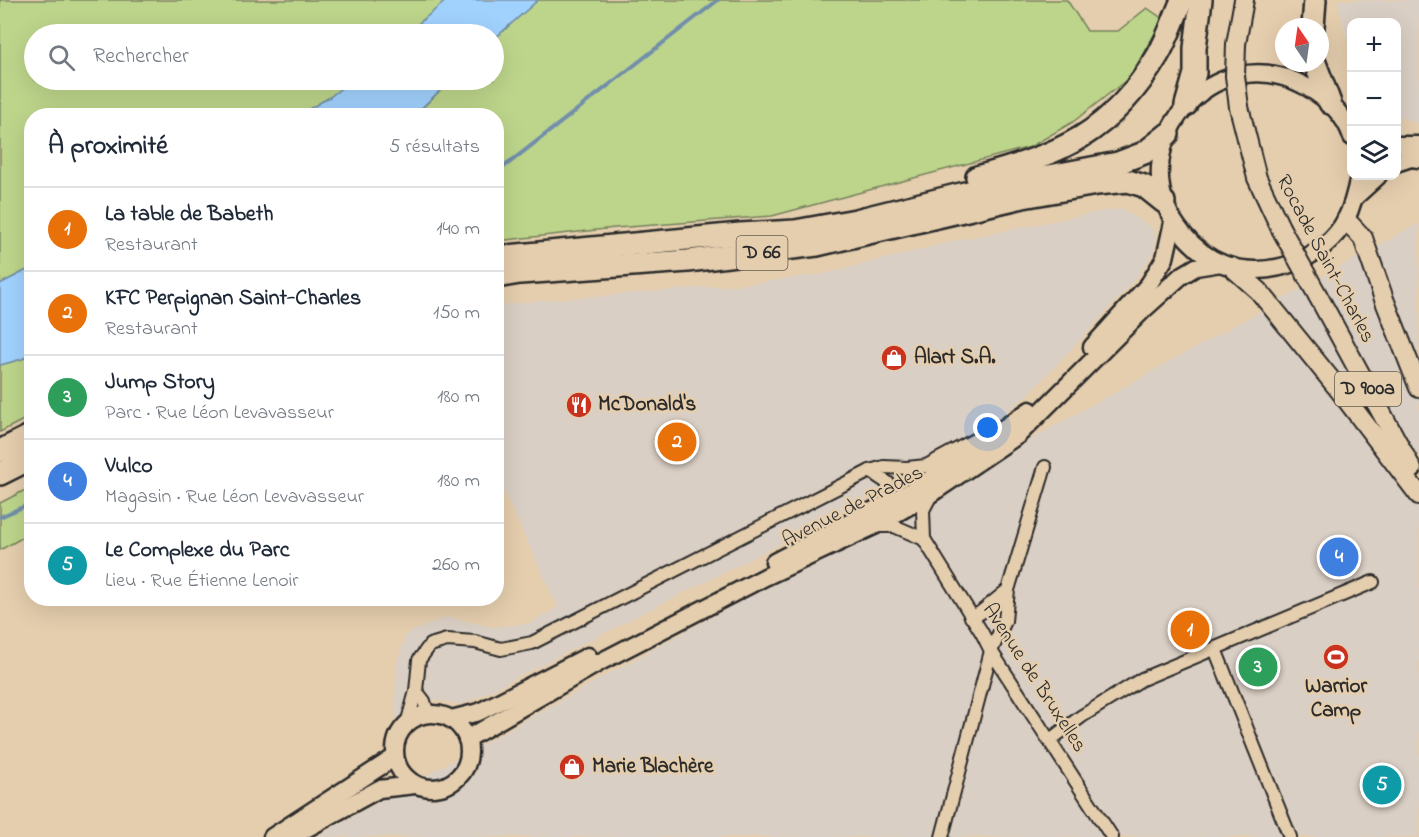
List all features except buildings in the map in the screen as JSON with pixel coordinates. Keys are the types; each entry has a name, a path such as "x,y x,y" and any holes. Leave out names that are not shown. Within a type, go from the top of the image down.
{"highway":[{"path":"740,234 846,214 1026,164 1070,144 1102,124 1128,97 1158,54 1182,0"},
{"path":"1186,105 1195,74 1195,48 1201,0"},
{"path":"1314,18 1315,0"},
{"path":"1318,72 1330,103"},
{"name":"D 66","path":"504,276 688,261 817,245 1118,163 1144,153 1168,134"},
{"name":"D 66","path":"504,256 795,231 856,220 981,189 1021,190 1128,180 1144,186 1164,202"},
{"path":"0,451 24,439"},
{"path":"0,474 24,462"}],"main road":[{"name":"Rocade Saint-Charles","path":"1244,0 1236,44 1235,76 1239,107 1257,178 1280,227 1419,481"},
{"path":"1347,127 1337,111 1317,92 1289,78 1258,73 1226,79 1211,85 1186,105 1168,134 1161,155 1160,177 1164,202 1173,222 1193,246 1226,265 1260,291 1419,495"},
{"path":"1401,145 1419,145"},
{"path":"1401,161 1411,158 1419,159"},
{"path":"1226,265 1253,270 1272,270 1305,258 1335,235 1346,220 1355,197 1358,180"},
{"path":"1355,197 1374,180"},
{"path":"1346,220 1363,238 1419,388"},
{"name":"Avenue de Prades","path":"451,719 479,712 807,543 888,504 947,469 1036,406 1149,284 1165,258 1173,222"},
{"name":"Avenue de Prades","path":"467,739 600,662 765,577 874,526 932,493 1018,435 1142,311 1181,276 1196,267 1226,265"},
{"path":"291,837 379,789 415,785 439,788 450,783 459,776 468,757 467,739 463,731 451,719 428,714 407,724 399,733 395,744 398,768 405,778 415,785"},
{"path":"272,837 395,757"}],"street":[{"path":"407,724 417,691 418,660 430,645 447,640 475,642 501,649 532,643 870,471 884,467 926,466 1036,406"},
{"path":"942,837 991,651 1005,621 1008,590 1045,467"},
{"path":"870,471 888,483 888,504"},
{"path":"874,526 894,526 924,539 923,510 932,493"},
{"name":"Avenue de Bruxelles","path":"924,539 991,651 1112,837"},
{"path":"1050,740 1082,716 1142,679 1373,582"},
{"path":"971,617 980,613 1008,590"},
{"path":"1215,649 1290,837"},
{"path":"417,691 424,701 428,714"}],"shaded area":[{"path":"1337,0 1419,0 1419,124 1401,117 1401,18 1347,18 1347,40"},
{"path":"1123,209 1151,227 1157,237 1153,253 1138,276 1097,322 1027,396 1002,415 914,474 477,698 461,705 436,700 396,722 397,661 406,634 447,617 493,627 530,623 558,607 504,493 504,305 747,284 823,274 958,240"},
{"path":"1419,223 1419,837 315,837"}],"green space":[{"path":"0,0 447,0 418,24 24,24 24,90 339,90 311,108 24,108 24,272 0,284"},
{"path":"538,0 1067,0 1087,31 1118,31 1147,8 1163,19 1129,78 1073,122 1030,147 772,216 615,228 504,240 504,108 422,108 441,90 504,90 504,30"},
{"path":"24,358 24,420 0,432 0,365"},
{"path":"24,491 24,537 0,550 0,503"}],"water":[{"path":"447,0 538,0 504,30 504,24 418,24"},
{"path":"339,90 440,90 421,108 311,108"},
{"path":"24,272 24,358 0,365 0,284"}],"waterway":[{"path":"504,167 718,0"},
{"path":"0,517 24,506"}],"place":[{"name":"Alart S.A.","path":"894,358"},
{"name":"McDonald's","path":"579,405"},
{"name":"KFC Perpignan Saint-Charles","path":"677,442"},
{"name":"Vulco","path":"1339,557"},
{"name":"La table de Babeth","path":"1190,630"},
{"name":"Warrior Camp","path":"1336,657"},
{"name":"Jump Story","path":"1258,667"},
{"name":"Marie Blachère","path":"572,767"},
{"name":"Le Complexe du Parc","path":"1382,785"}]}
